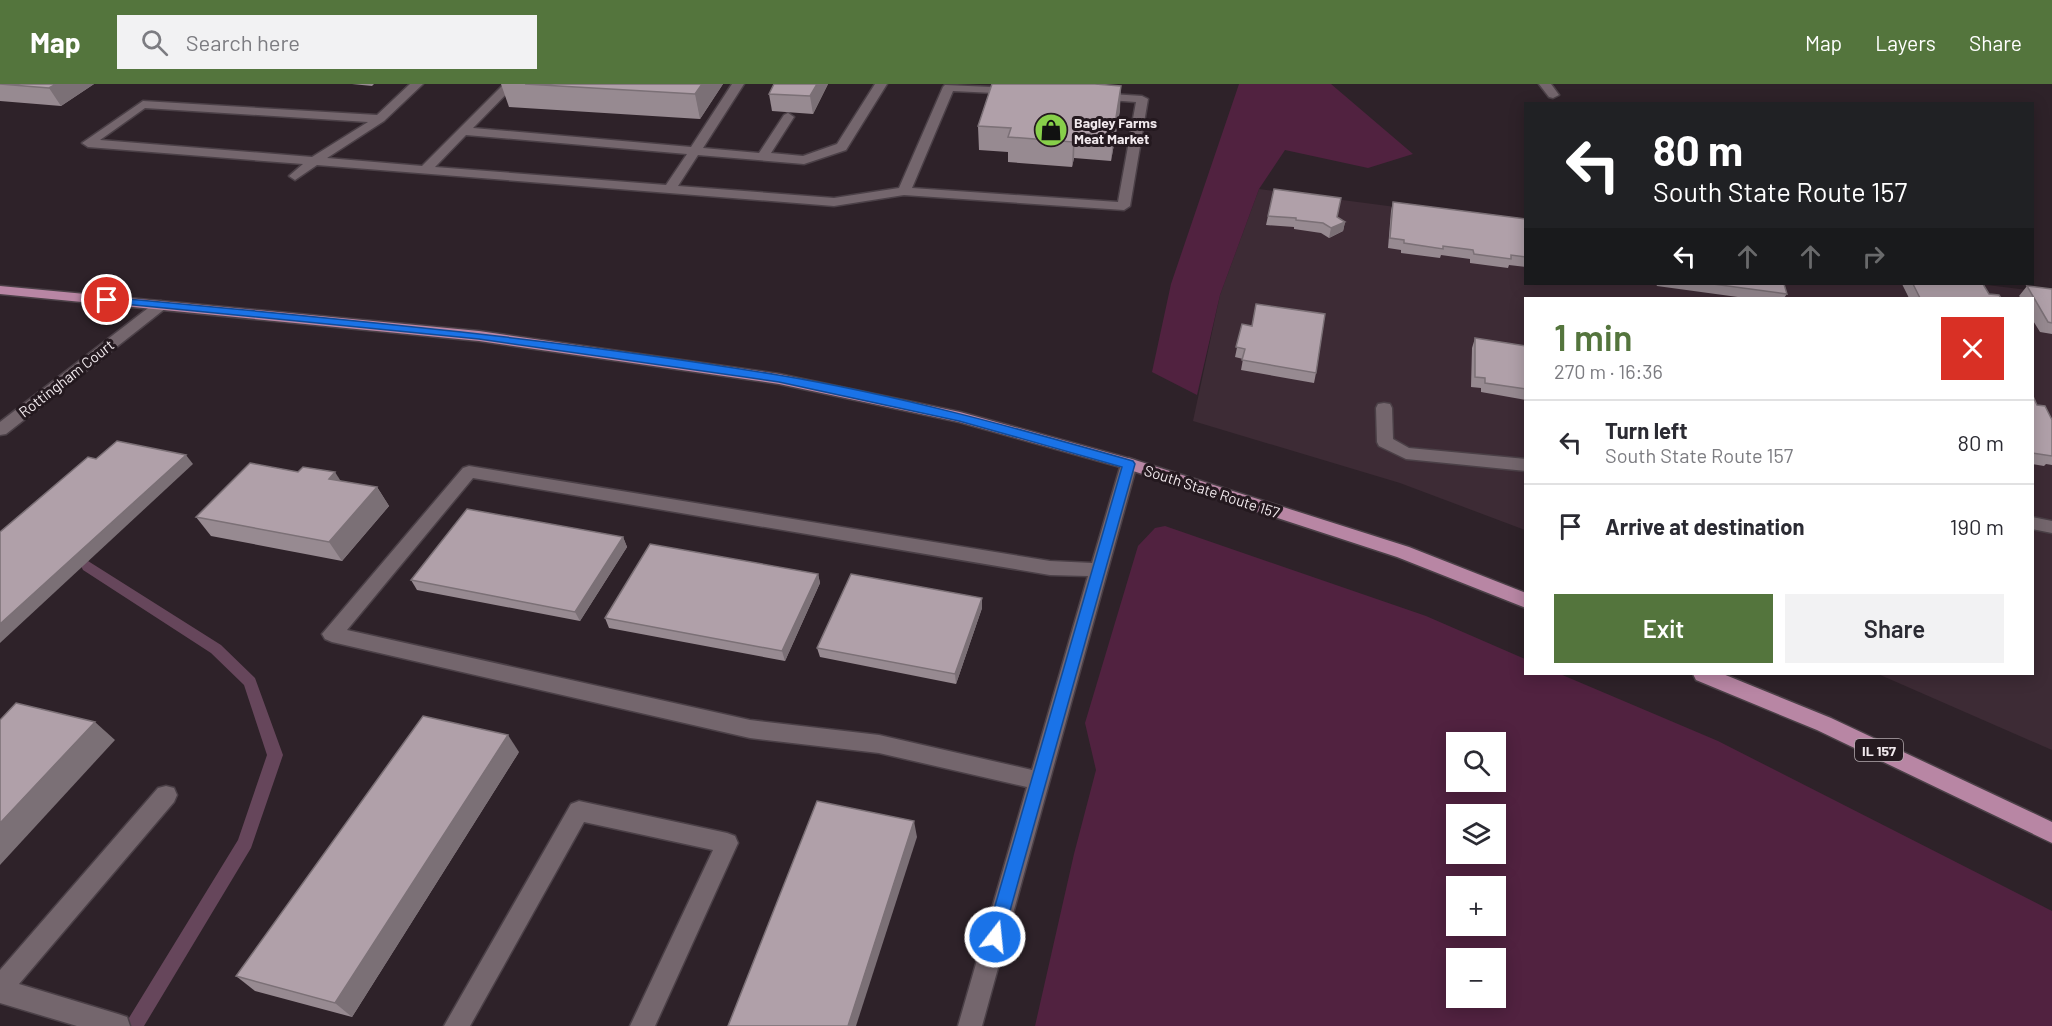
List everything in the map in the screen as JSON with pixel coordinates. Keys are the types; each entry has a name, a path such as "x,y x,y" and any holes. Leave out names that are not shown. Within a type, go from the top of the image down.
{"main road":[{"name":"South State Route 157","path":"0,290 479,336 779,379 960,417 1129,464 1403,552 1524,600"},
{"name":"IL 157","path":"1705,675 1824,724 2052,833"}],"street":[{"path":"295,176 314,161 380,119 417,84"},
{"path":"425,170 510,84"},
{"path":"670,189 738,84"},
{"path":"462,131 696,149 804,160 842,147 881,84"},
{"path":"1545,84 1553,95"},
{"path":"904,191 949,87 1029,92"},
{"path":"380,119 143,104 88,142 834,202 904,191 1124,206 1142,99 1085,96"},
{"path":"763,156 788,117"},
{"name":"Rottingham Court","path":"0,430 161,305"},
{"path":"1384,408 1384,442 1406,453 1524,465"},
{"path":"970,1026 1129,464"},
{"path":"1039,781 879,744 750,729 332,634 469,472 1050,568 1099,570"},
{"path":"2034,523 2052,527"},
{"path":"118,1026 0,989 166,795"},
{"path":"456,1026 579,811 727,843 642,1026"}],"shaded area":[{"path":"1239,84 1331,84 1413,154 1368,168 1285,150 1259,189 1220,295 1197,395 1152,372 1171,284"},
{"path":"1259,189 1524,224 1524,285 1987,285 2052,293 2052,750 1880,675 2034,675 2034,297 1524,297 1524,530 1400,483 1193,421 1220,295"},
{"path":"1165,526 1426,616 1524,659 1524,675 1562,675 1718,741 2052,911 2052,1026 1035,1026 1074,854 1096,770 1085,723 1138,546 1155,528"}],"building":[{"path":"0,84 56,84 49,88"},
{"path":"525,84 702,84 695,94"},
{"path":"774,84 817,84 810,96 769,94"},
{"path":"992,84 1121,86 1113,136 1075,133 1073,142 1008,137 1011,128 978,126"},
{"path":"1274,189 1341,198 1337,217 1345,222 1331,228 1323,223 1268,216"},
{"path":"1393,202 1524,219 1524,257 1511,255 1511,259 1474,254 1473,250 1443,246 1443,249 1404,243 1404,240 1390,238"},
{"path":"1720,285 1784,285 1787,294"},
{"path":"1914,285 1984,285 1989,294 2000,297 1920,297"},
{"path":"2027,286 2052,289 2052,323 2048,322"},
{"path":"1256,304 1325,314 1316,373 1242,360 1245,349 1236,347 1242,324 1252,326"},
{"path":"1475,338 1524,346 1524,389 1485,383 1485,378 1475,377"},
{"path":"2034,398 2037,405 2045,406 2052,420 2052,456 2034,453"},
{"path":"117,441 186,455 0,624 0,532 88,457 96,459"},
{"path":"250,463 298,472 303,467 335,472 329,479 377,487 329,542 196,517"},
{"path":"467,509 623,537 575,612 411,580"},
{"path":"650,544 818,574 782,651 605,618"},
{"path":"851,574 982,598 955,674 817,648"},
{"path":"16,703 95,722 0,823 0,720"},
{"path":"423,716 508,735 335,1003 236,976"},
{"path":"817,801 914,821 848,1026 728,1026"}],"waterway":[{"path":"88,566 216,649 250,682 275,755 245,843 133,1026"}],"place":[{"name":"Bagley Farms Meat Market","path":"1051,130"}],"route":[{"path":"107,300 479,336 779,379 960,417 1129,464 995,937"}]}
